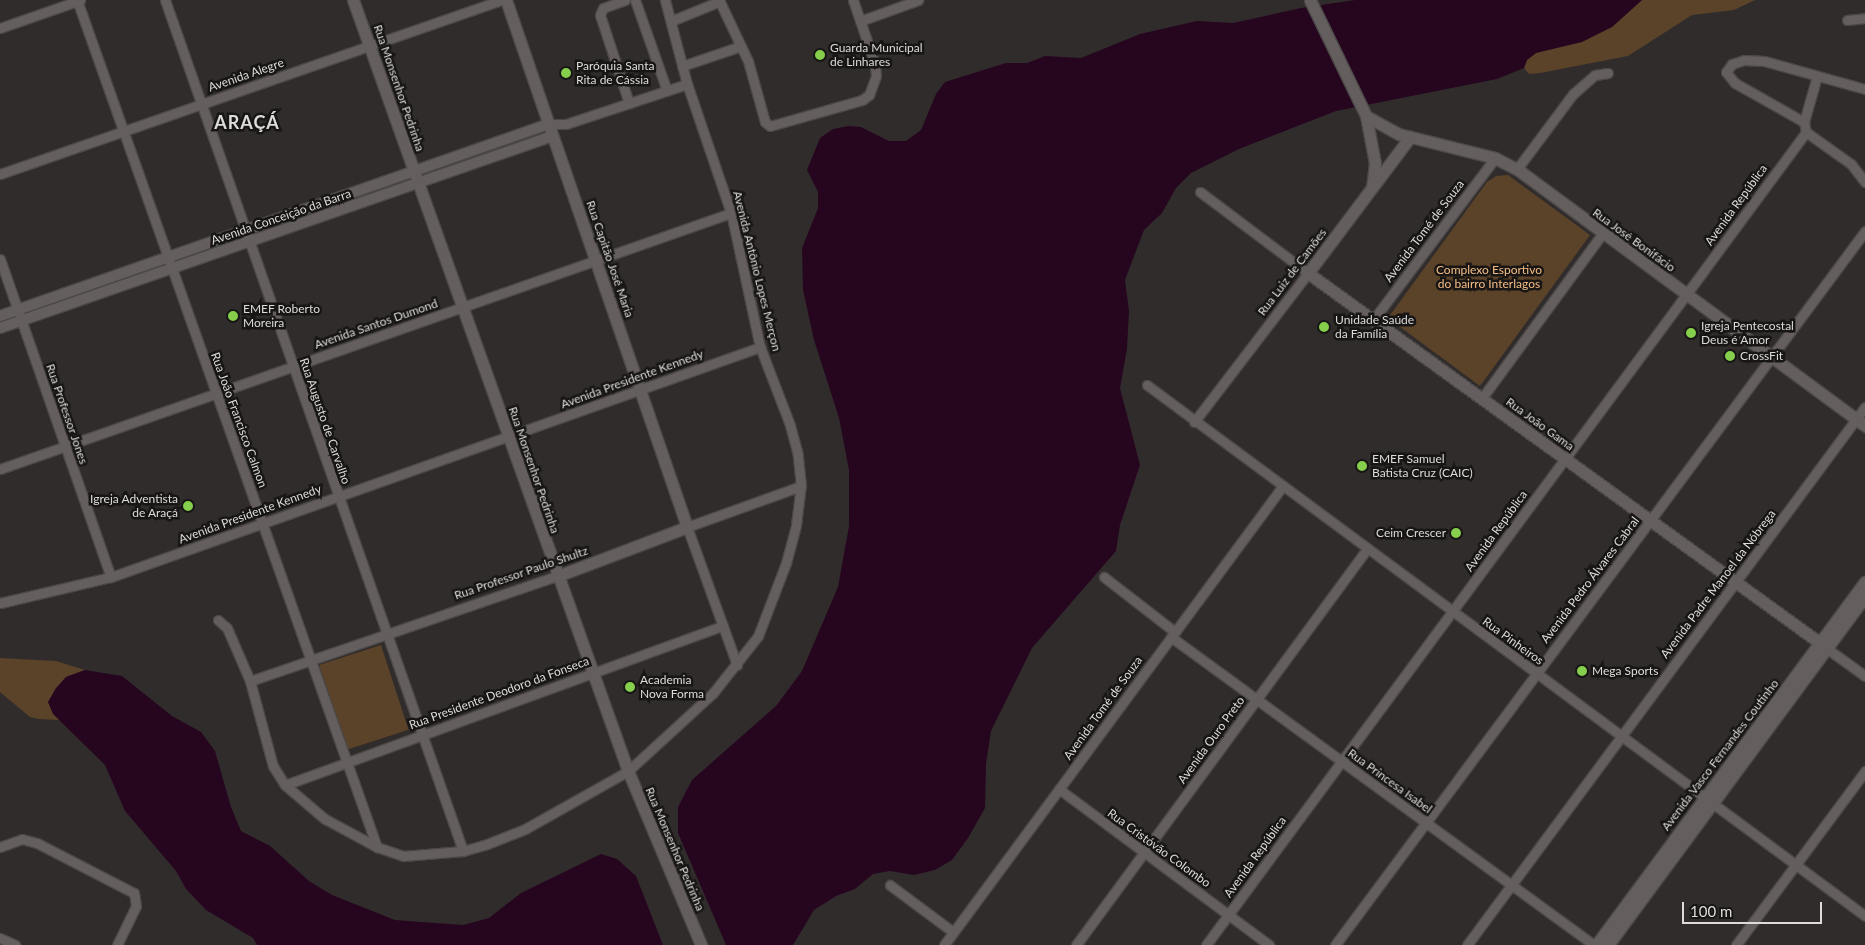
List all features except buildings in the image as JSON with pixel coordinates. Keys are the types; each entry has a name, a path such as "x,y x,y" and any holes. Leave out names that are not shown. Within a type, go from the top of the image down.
{"main road":[{"name":"Rua Monsenhor Pedrinha","path":"353,0 628,771 701,945"},
{"name":"Rua Capitão José Maria","path":"506,0 687,527"},
{"path":"1310,0 1364,114 1375,163 1372,188"},
{"name":"Rua José Bonifácio","path":"1364,114 1410,137 1495,158 1517,169 1602,234 1860,423"},
{"name":"Rua Luiz de Camões","path":"1308,273 1410,137"},
{"name":"Rua João Gama","path":"1308,273 1824,646"},
{"name":"Rua Professor Paulo Shultz","path":"557,576 687,527"},
{"name":"Avenida Vasco Fernandes Coutinho","path":"1824,646 1865,582"},
{"name":"Avenida Vasco Fernandes Coutinho","path":"1608,945 1709,801 1824,646 1865,597"},
{"name":"Avenida Vasco Fernandes Coutinho","path":"1595,945 1709,801"}],"street":[{"path":"0,28 78,0"},
{"name":"Rua João Francisco Calmon","path":"78,0 377,847"},
{"name":"Rua Augusto de Carvalho","path":"165,0 463,851"},
{"name":"Avenida Alegre","path":"0,174 501,0"},
{"path":"625,0 603,8 600,15 630,103"},
{"path":"635,0 667,91"},
{"name":"Avenida Antônio Lopes Merçon","path":"218,620 227,628 250,681 270,758 285,785 325,819 377,847 402,856 463,851 525,829 628,771 713,693 758,636 771,607 796,526 801,486 790,425 760,346 731,213 687,84 665,0"},
{"path":"671,21 720,1 748,61 765,122 770,126 862,100 874,86 875,64 853,0"},
{"path":"860,21 918,0"},
{"path":"1847,20 1865,18"},
{"path":"682,66 740,46"},
{"path":"1865,89 1764,61 1744,60 1727,68 1728,76 1735,83 1805,127 1850,164 1865,182"},
{"path":"1517,169 1573,94 1585,82 1608,72"},
{"name":"Avenida República","path":"1206,945 1685,295 1805,127 1817,76"},
{"name":"Avenida Conceição da Barra","path":"0,316 549,124 566,124 687,84"},
{"name":"Avenida Conceição da Barra","path":"0,328 553,136 566,124"},
{"name":"Avenida Tomé de Souza","path":"1373,320 1495,158"},
{"name":"Rua João Gama","path":"1200,192 1308,273"},
{"name":"Avenida Santos Dumond","path":"0,469 731,213"},
{"name":"Avenida Pedro Álvares Cabral","path":"1335,945 1865,230"},
{"path":"1482,398 1602,234"},
{"name":"Rua Professor Jones","path":"0,259 111,577"},
{"name":"Rua Luiz de Camões","path":"1194,422 1308,273"},
{"name":"Avenida Presidente Kennedy","path":"0,603 111,577 760,346"},
{"name":"Rua Pinheiros","path":"1146,386 1865,916"},
{"name":"Avenida Padre Manoel da Nóbrega","path":"1467,945 1736,582 1860,423 1865,407"},
{"name":"Rua Professor Paulo Shultz","path":"687,527 801,486"},
{"name":"Avenida Tomé de Souza","path":"948,944 953,932 1282,486"},
{"path":"687,527 737,665"},
{"name":"Avenida Ouro Preto","path":"1076,945 1367,549"},
{"name":"Rua Professor Paulo Shultz","path":"250,681 557,576"},
{"name":"Rua Princesa Isabel","path":"1104,577 1173,634 1257,699 1595,945"},
{"name":"Rua Presidente Deodoro da Fonseca","path":"285,785 723,626"},
{"name":"Rua João Gama","path":"1824,646 1865,676"},
{"path":"1736,945 1865,771"},
{"name":"Rua Cristóvão Colombo","path":"1059,789 1269,945"},
{"path":"0,847 22,839 47,846 134,893 136,906 117,945"},
{"path":"890,885 953,932"},
{"path":"3,941 15,945"}],"green space":[{"path":"1642,0 1755,0 1734,10 1692,15 1628,56 1540,73 1529,74 1524,68 1527,60 1536,53 1612,27"},
{"name":"Complexo Esportivo do bairro Interlagos","path":"1508,175 1590,235 1480,386 1388,318 1487,182 1496,176"},
{"path":"381,645 409,730 347,750 319,665"},
{"path":"0,658 56,661 85,670 66,677 48,702 59,720 39,719 30,717 0,692"}],"shaded area":[{"path":"1355,0 1642,0 1612,27 1582,42 1536,53 1527,60 1524,68 1497,79 1336,111 1239,149 1191,173 1176,188 1162,213 1144,230 1125,280 1129,311 1127,349 1120,388 1140,465 1120,525 1116,551 1032,648 991,731 986,764 985,808 968,838 952,860 935,870 914,875 890,871 873,874 855,889 836,896 814,910 793,945 726,945 678,833 678,807 692,780 776,706 802,671 838,587 849,526 849,470 839,418 814,340 803,290 802,248 818,208 818,192 807,170 820,138 833,129 848,126 861,127 889,141 906,141 921,130 936,94 945,82 1006,63 1027,63 1045,56 1081,58 1140,34 1197,21 1233,23 1301,8"},
{"path":"85,670 122,676 172,716 201,732 215,751 231,807 241,831 270,846 309,881 332,895 395,920 463,925 489,918 521,893 601,854 617,859 636,876 663,945 257,945 253,938 206,910 186,889 176,871 125,811 105,765 53,714 48,702 56,688 66,677"}],"place":[{"name":"Guarda Municipal de Linhares","path":"820,55"},
{"name":"Paróquia Santa Rita de Cássia","path":"566,73"},
{"name":"EMEF Roberto Moreira","path":"233,316"},
{"name":"Unidade Saúde da Família","path":"1324,327"},
{"name":"Igreja Pentecostal Deus é Amor","path":"1691,333"},
{"name":"CrossFit","path":"1730,356"},
{"name":"EMEF Samuel Batista Cruz (CAIC)","path":"1362,466"},
{"name":"Igreja Adventista de Araçá","path":"188,506"},
{"name":"Ceim Crescer","path":"1456,533"},
{"name":"Mega Sports","path":"1582,671"},
{"name":"Academia Nova Forma","path":"630,687"}],"district":[{"name":"ARAÇÁ","path":"247,122"}]}
